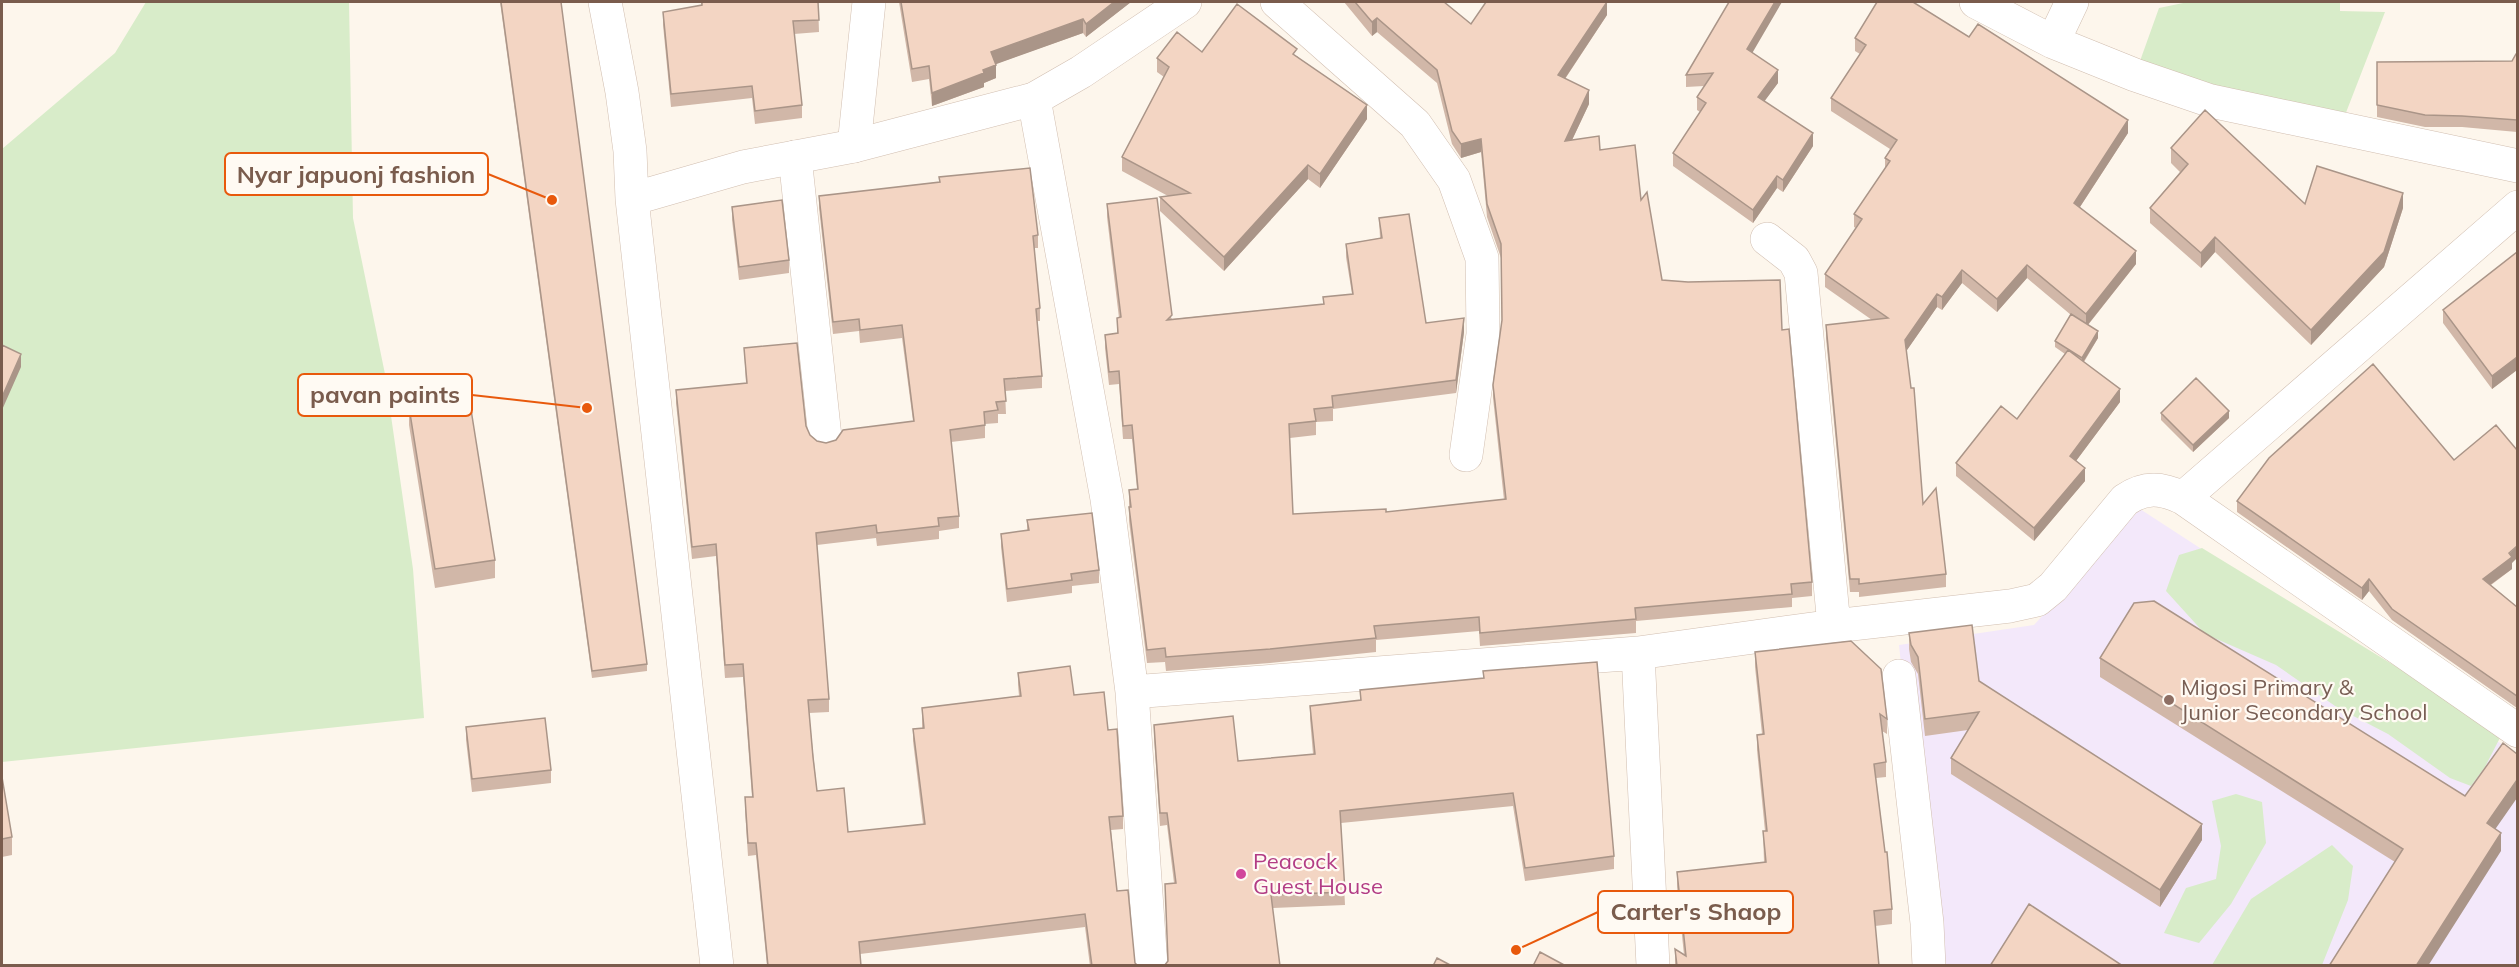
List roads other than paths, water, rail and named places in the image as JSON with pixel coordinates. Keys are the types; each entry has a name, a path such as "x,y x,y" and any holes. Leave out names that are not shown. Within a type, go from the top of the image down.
{"street":[{"path":"605,2 630,151 632,199 717,966"},
{"path":"854,146 869,2"},
{"path":"632,199 743,167 854,146 1034,99 1081,72 1185,2"},
{"path":"1277,2 1415,124 1454,180 1482,258 1483,333 1466,455"},
{"path":"1976,2 2053,42 2135,75 2211,101 2517,166"},
{"path":"2053,42 2072,2"},
{"path":"1034,99 1100,472 1107,499 1132,692 1151,966"},
{"path":"795,157 825,437"},
{"path":"2183,498 2517,207"},
{"path":"1767,239 1794,260 1801,273 1834,626"},
{"path":"1132,692 1638,653 1834,626 2010,606 2037,600 2053,587 2125,500 2136,493 2166,490 2183,498 2517,731"},
{"path":"1638,653 1653,966"},
{"path":"1899,676 1927,923 1929,966"}],"place":[{"name":"Nyar japuonj fashion","path":"552,200"},
{"name":"pavan paints","path":"587,408"},
{"name":"Migosi Primary & Junior Secondary School","path":"2169,700"},
{"name":"Peacock Guest House","path":"1241,874"},
{"name":"Carter's Shaop","path":"1516,950"}]}
